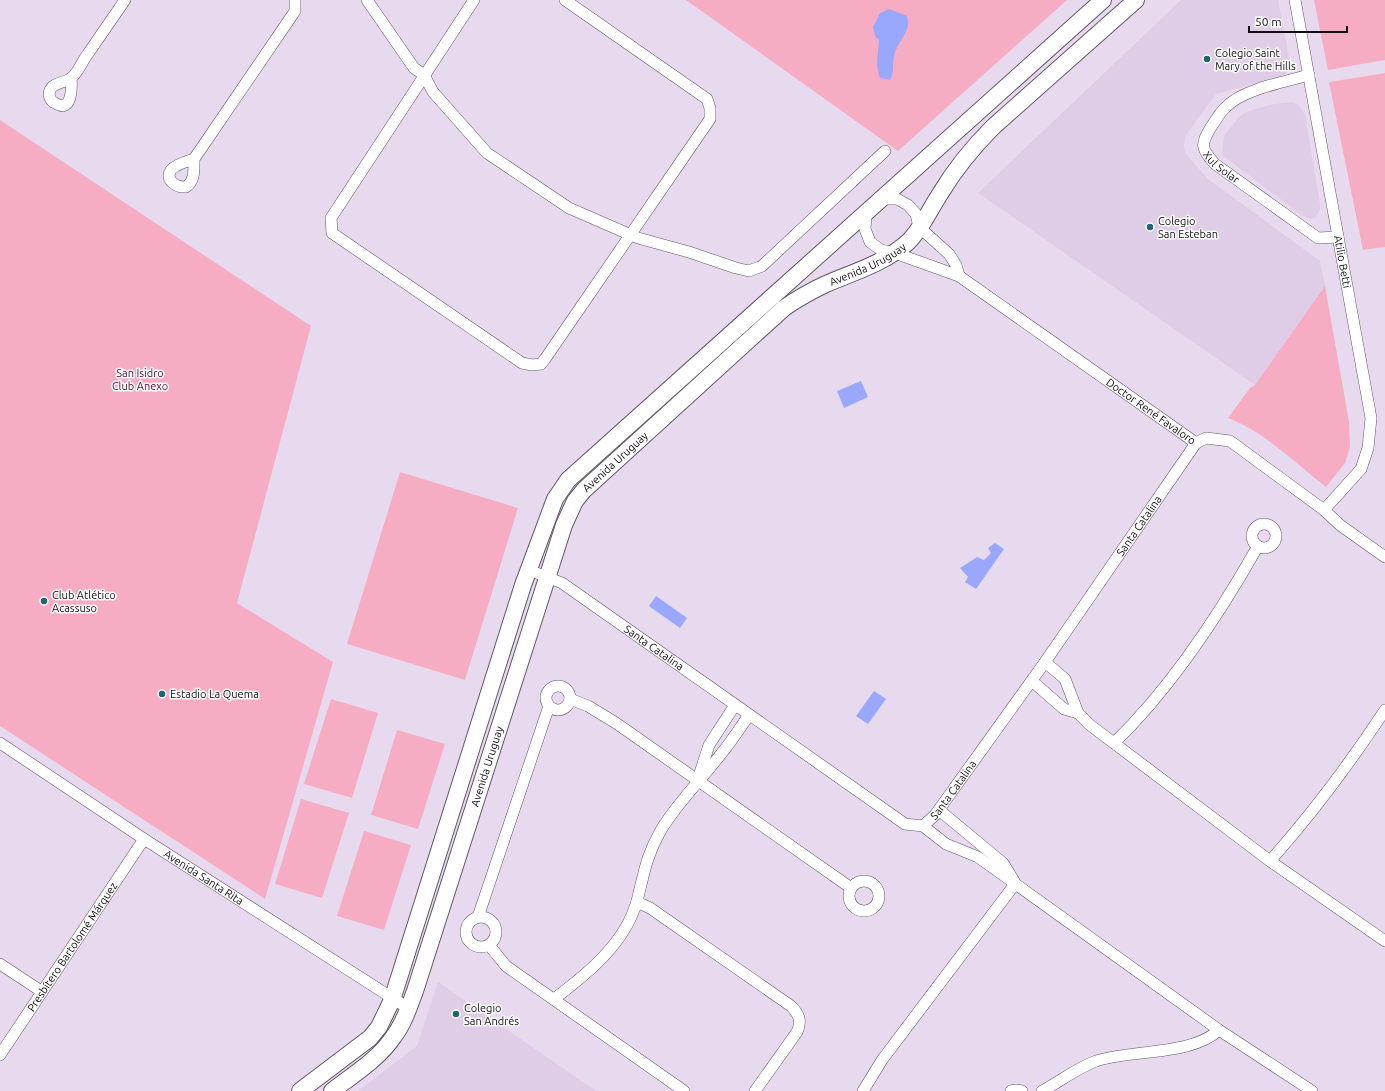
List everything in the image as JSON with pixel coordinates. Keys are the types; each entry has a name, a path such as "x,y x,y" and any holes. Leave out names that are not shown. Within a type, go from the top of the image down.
{"main road":[{"name":"Avenida Uruguay","path":"300,1091 370,1038 379,1027 392,1000 529,570 555,499 568,480 1103,0"},
{"name":"Avenida Uruguay","path":"332,1091 372,1061 387,1046 395,1035 408,1008 568,512 584,490 784,308 801,296 896,253 909,241 958,165 973,146 1136,0"}],"street":[{"path":"71,78 125,0"},
{"path":"194,159 291,18 295,11 295,0"},
{"path":"367,0 414,68 424,75 433,92 487,153 569,208 632,235 736,268 754,270 762,266 885,152"},
{"path":"474,0 331,218 332,233 522,363 532,365 541,364 545,359 632,235 710,119 710,108 706,99 565,0"},
{"name":"Atilio Betti","path":"1295,0 1370,418 1368,448 1362,468 1324,510"},
{"name":"Xul Solar","path":"1309,75 1247,94 1235,100 1219,114 1203,140 1203,149 1215,164 1318,238 1338,237"},
{"path":"896,253 881,250 870,242 865,230 866,216 873,205 884,199 897,199 908,204 916,214 919,227 949,254 956,265 959,276"},
{"name":"Doctor René Favaloro","path":"896,253 959,276 1196,443 1206,438 1230,440 1324,510 1340,525 1385,557"},
{"name":"Santa Catalina","path":"529,570 562,583 905,824 915,827 923,826 930,822 1032,681 1196,443"},
{"path":"1114,743 1146,709 1206,630 1258,546"},
{"path":"1045,662 1065,679 1078,713 1090,725 1270,861 1385,941"},
{"path":"1032,681 1064,709 1078,713"},
{"path":"478,917 488,919 495,926 495,937 489,945 480,947 471,944 468,940 466,930 467,926 478,917 549,706 547,695 554,687 566,689 570,699 567,706 560,710 556,710 549,706"},
{"path":"570,699 588,706 616,723 851,888"},
{"path":"698,781 709,745 735,705"},
{"path":"1270,861 1298,829 1326,793 1385,710"},
{"path":"554,999 587,973 602,958 621,932 637,902 643,872 650,851 675,808 721,754 749,715"},
{"name":"Avenida Santa Rita","path":"0,743 144,839 392,1000 408,1008"},
{"path":"939,810 1003,863 1015,884"},
{"path":"923,826 946,844 978,858 1219,1030 1312,1091"},
{"name":"Presbítero Bartolomé Márquez","path":"0,1055 41,991 144,839"},
{"path":"863,1091 887,1054 1015,884"},
{"path":"637,902 667,919 791,1006 798,1013 800,1025 797,1032 755,1091"},
{"path":"489,945 506,966 684,1091"},
{"path":"0,964 41,991"},
{"path":"1042,1091 1066,1076 1096,1061 1195,1044 1211,1037 1219,1030"},
{"path":"1011,1091 1022,1091"}],"shaded area":[{"name":"Colegio San Esteban","path":"1181,0 1278,0 1290,62 1285,75 1216,94 1185,137 1184,146 1185,153 1208,179 1320,261 1325,286 1255,385 978,193"},
{"path":"1291,102 1298,104 1305,115 1320,204 1320,209 1316,218 1310,219 1303,216 1222,155 1224,136 1239,117 1246,112 1269,105"},
{"name":"Colegio San Andrés","path":"438,982 596,1091 358,1091 417,1046"}],"green space":[{"path":"686,0 1067,0 898,151"},
{"path":"1314,0 1385,0 1385,60 1328,70"},
{"path":"1385,73 1385,247 1363,250 1329,82"},
{"name":"San Isidro Club Anexo","path":"0,120 311,326 237,603 333,662 265,899 0,726"},
{"path":"1325,286 1349,422 1350,447 1345,463 1326,487 1255,431 1228,418 1250,388 1255,385"},
{"path":"400,472 518,508 465,680 347,644"},
{"path":"331,699 378,713 352,798 304,784"},
{"path":"397,730 445,744 418,829 371,815"},
{"path":"301,799 349,813 322,898 275,884"},
{"path":"364,831 411,845 384,930 337,916"}],"water":[{"path":"889,9 907,16 908,22 906,32 893,59 890,80 880,78 878,73 877,64 879,40 875,36 873,27 880,13"},
{"path":"861,381 868,397 844,408 837,391"},
{"path":"995,543 1004,549 976,589 965,582 968,577 960,568 977,557 984,560 991,553 988,548"},
{"path":"656,596 687,618 680,628 649,606"},
{"path":"874,691 886,699 868,724 856,716"}],"place":[{"name":"Colegio Saint Mary of the Hills","path":"1207,59"},
{"name":"Colegio San Esteban","path":"1150,227"},
{"name":"Club Atlético Acassuso","path":"44,601"},
{"name":"Estadio La Quema","path":"162,694"},
{"name":"Colegio San Andrés","path":"456,1014"}]}
